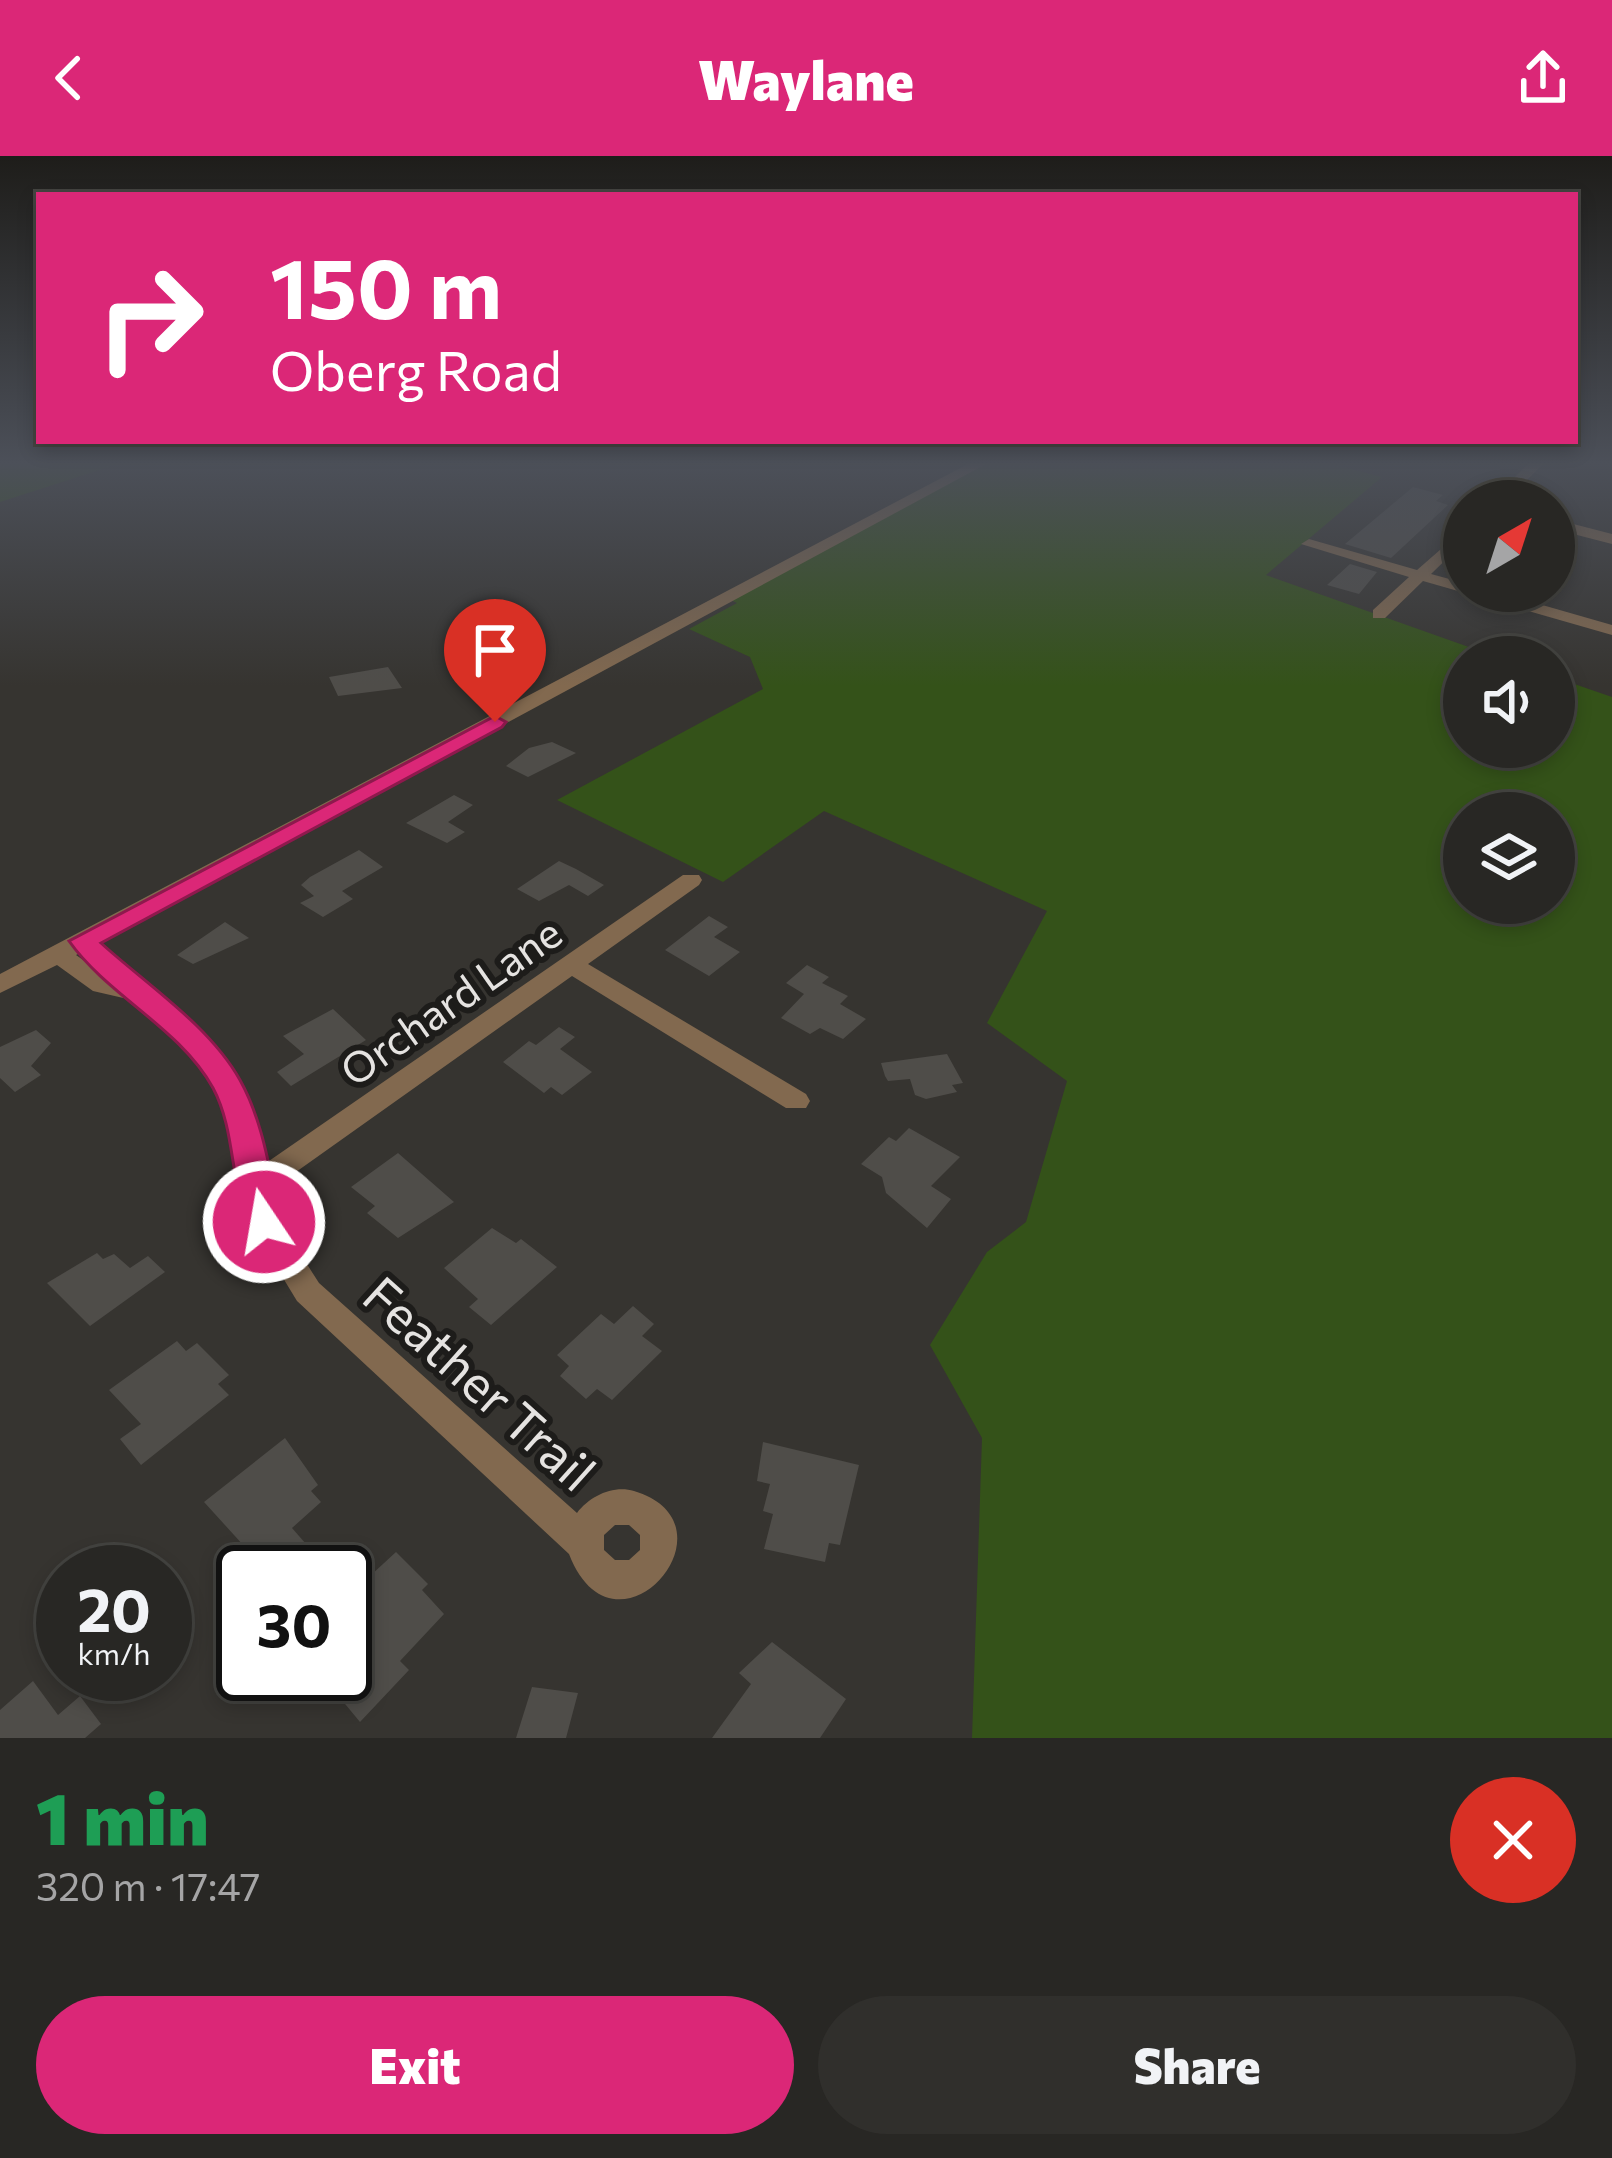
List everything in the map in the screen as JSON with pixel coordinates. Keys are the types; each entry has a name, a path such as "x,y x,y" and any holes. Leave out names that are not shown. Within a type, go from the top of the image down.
{"street":[{"path":"0,985 841,538"},
{"path":"1309,544 1443,582"},
{"path":"1379,614 1443,555"},
{"path":"1549,612 1612,630"},
{"name":"Orchard Lane","path":"255,1186 691,880"},
{"name":"Feather Trail","path":"82,941 130,981 132,992"},
{"name":"Feather Trail","path":"58,954 102,985 132,992 195,1044 226,1082 245,1130 264,1222 308,1292 586,1545"},
{"path":"572,965 796,1101"}],"green space":[{"path":"829,538 1310,538 1266,575 1443,638 1443,768 1575,768 1575,684 1612,697 1612,1738 972,1738 982,1438 930,1345 987,1252 1026,1222 1067,1081 987,1023 1047,911 824,811 723,882 557,800 763,689 750,657 689,629 737,603 721,595"}],"building":[{"path":"1352,538 1413,538 1391,558 1345,544"},
{"path":"1350,564 1377,572 1359,594 1327,585"},
{"path":"388,667 402,688 338,696 329,677"},
{"path":"552,742 576,753 528,777 506,766 529,748"},
{"path":"454,795 473,805 448,822 465,832 447,843 406,823"},
{"path":"359,850 383,867 342,891 353,899 323,917 300,903 314,896 301,885"},
{"path":"559,861 604,885 588,896 569,885 539,901 517,889"},
{"path":"709,916 728,927 714,937 740,952 709,976 665,950"},
{"path":"225,922 249,938 193,964 177,955"},
{"path":"807,965 829,977 822,983 848,996 840,1004 866,1019 843,1039 820,1028 810,1034 781,1018 804,994 786,983"},
{"path":"333,1009 366,1040 291,1086 277,1072 304,1054 283,1036"},
{"path":"559,1027 575,1037 560,1049 592,1072 562,1095 551,1087 544,1093 503,1062 529,1041 536,1045"},
{"path":"36,1030 51,1043 31,1066 41,1075 15,1092 0,1078 0,1047"},
{"path":"947,1054 963,1083 952,1085 957,1092 926,1099 915,1095 910,1079 888,1081 881,1063"},
{"path":"909,1128 960,1157 931,1186 951,1199 927,1228 886,1193 882,1177 861,1164 889,1137 896,1141"},
{"path":"398,1153 454,1202 398,1238 367,1213 375,1206 351,1187"},
{"path":"492,1228 516,1243 521,1239 557,1267 491,1325 469,1307 478,1299 444,1268"},
{"path":"97,1253 103,1259 114,1254 130,1268 148,1256 165,1272 90,1326 47,1283"},
{"path":"633,1306 654,1324 642,1336 662,1351 612,1400 597,1389 586,1399 560,1376 569,1366 557,1355 601,1314 614,1324"},
{"path":"177,1341 186,1351 197,1343 229,1375 218,1384 229,1395 141,1465 120,1439 141,1424 109,1390"},
{"path":"285,1438 318,1485 311,1491 321,1502 292,1528 305,1545 243,1545 204,1502"},
{"path":"763,1442 859,1465 840,1545 829,1543 825,1562 764,1549 773,1514 763,1511 770,1484 757,1481"},
{"path":"396,1552 428,1584 422,1590 444,1614 400,1661 409,1670 360,1722 343,1701 372,1701 372,1574"},
{"path":"772,1642 846,1699 820,1738 712,1738 751,1684 739,1673"},
{"path":"33,1681 36,1701 48,1701 58,1715 74,1701 84,1701 101,1724 85,1738 0,1738 0,1710"},
{"path":"532,1687 578,1693 566,1738 516,1738"}],"route":[{"path":"264,1222 245,1130 226,1082 195,1044 132,992 130,981 82,941 495,722"}]}
